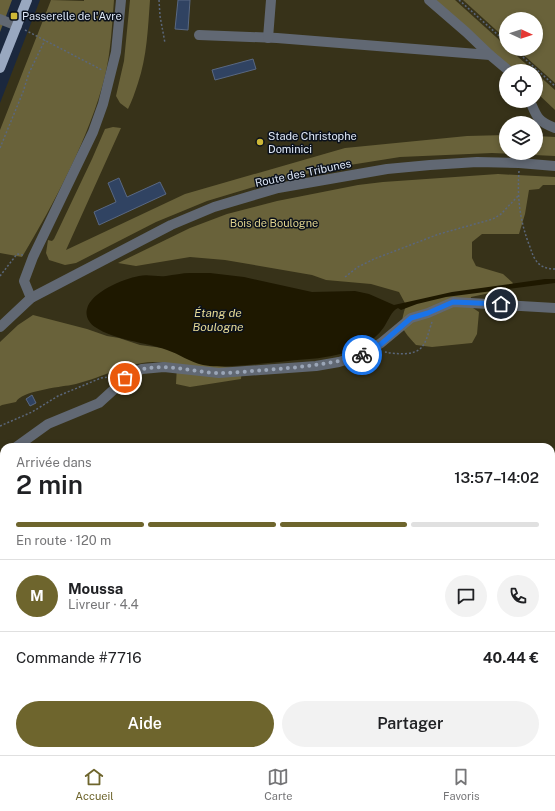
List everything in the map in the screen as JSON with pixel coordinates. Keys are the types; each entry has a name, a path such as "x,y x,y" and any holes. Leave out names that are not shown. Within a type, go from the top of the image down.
{"main road":[{"path":"0,68 26,0"}],"lane":[{"path":"31,298 24,281 33,257 93,132 103,104 116,52 121,0"},
{"path":"268,38 272,0"},
{"path":"429,0 502,64"},
{"path":"0,19 16,26"},
{"path":"199,35 268,38 490,55"},
{"path":"533,108 538,119 555,128"},
{"name":"Route des Tribunes","path":"0,327 31,298 171,225 214,208 278,188 387,169 430,164 477,162 555,166"},
{"path":"22,443 48,424 99,403 132,373 142,369 164,367 219,373 316,366 339,362 362,355 381,344 411,318 453,302 477,302 555,308"}],"path":[{"path":"159,0 160,16 166,43"},
{"path":"459,0 499,36"},
{"path":"16,26 111,75"},
{"path":"0,148 23,92 29,73 45,40"},
{"path":"522,56 555,86"},
{"path":"519,163 518,196 520,216 534,258 539,264 547,268 555,269"},
{"path":"345,277 374,259 439,234 493,219 501,214 518,196"},
{"path":"0,276 17,254 33,257"},
{"path":"371,350 394,354 412,353 421,348 428,335 435,310"},
{"path":"0,426 32,412 58,396 101,378 117,375"}],"green space":[{"path":"0,0 12,0 0,32"},
{"name":"Bois de Boulogne","path":"40,0 555,0 555,443 0,443 0,103"},
{"path":"51,0 114,0 110,48 105,76 81,146 46,215 22,257 0,253 0,130"},
{"path":"130,0 150,0 147,42 141,73 128,109 120,103 116,96 124,61"},
{"path":"433,0 455,0 499,40 499,56 517,56 526,64 506,64"},
{"path":"463,0 555,0 555,83 543,72 543,64 534,64 525,56 543,56 543,12 499,12 499,33"},
{"path":"543,79 555,90 555,110 543,99"},
{"path":"113,127 121,128 66,250 185,194 345,148 467,136 499,135 499,153 400,157 331,168 260,185 207,201 156,222 76,263 65,265 49,260 46,253 48,240 52,241 54,239 105,129"},
{"path":"543,136 555,137 555,156 543,155"},
{"path":"498,174 555,177 555,185 543,185 539,189 529,190 525,214 519,234 482,234 472,242 472,258 476,266 503,274 513,283 509,289 471,297 470,306 479,312 477,334 472,343 432,347 416,345 404,331 402,319 406,305 399,292 371,284 326,280 312,275 225,260 190,257 136,266 118,263 190,228 227,214 277,201 358,185"},
{"path":"33,315 140,345 178,350 217,366 242,369 241,379 190,387 176,384 177,365 156,362 142,363 121,368 81,383 33,392 19,398 16,402 0,406 0,342 18,325"}],"water":[{"name":"Étang de Boulogne","path":"184,273 210,273 244,277 312,292 355,291 369,294 394,305 452,292 545,279 555,279 555,283 446,297 417,304 401,310 398,308 390,316 380,333 375,338 363,346 350,351 324,357 246,365 206,366 198,364 158,347 111,335 95,327 88,319 87,309 90,303 101,292 117,283 142,275 163,276"}],"building":[{"path":"178,0 190,0 188,30 175,29"},
{"path":"253,59 256,69 215,80 212,70"},
{"path":"119,178 127,197 160,182 166,194 99,225 94,212 116,202 108,183"},
{"path":"32,395 36,403 30,406 26,399"}],"way so far":[{"path":"125,378 142,369 164,367 219,373 240,372 316,366 339,362 362,355"}],"place":[{"name":"Passerelle de l'Avre","path":"14,16"},
{"name":"Stade Christophe Dominici","path":"260,142"}],"route":[{"path":"362,355 381,344 411,318 428,313 453,302 501,304"}]}
